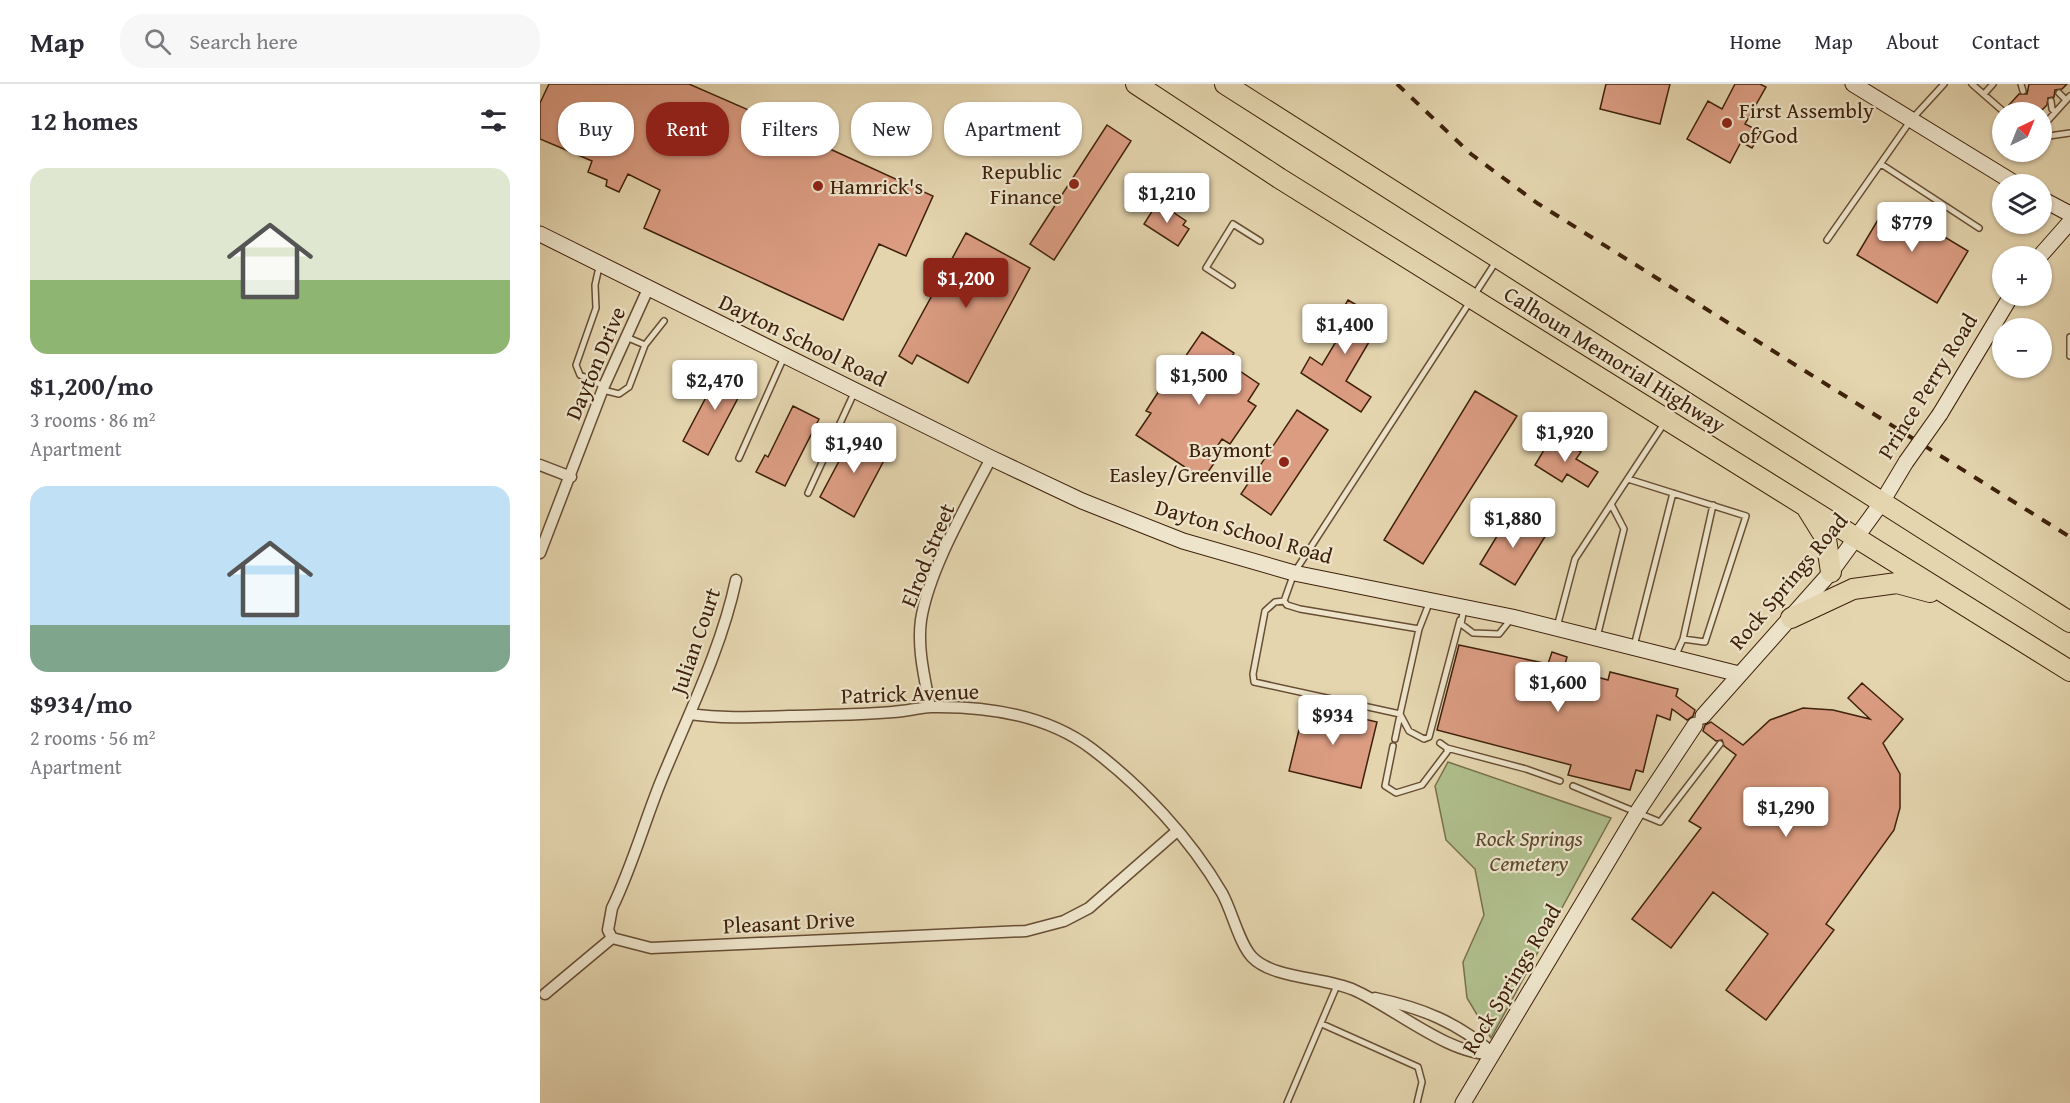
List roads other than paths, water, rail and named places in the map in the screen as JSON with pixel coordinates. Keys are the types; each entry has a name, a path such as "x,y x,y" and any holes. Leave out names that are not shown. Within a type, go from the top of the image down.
{"highway":[{"name":"Calhoun Memorial Highway","path":"1136,84 1279,178 2070,671"},
{"name":"Calhoun Memorial Highway","path":"1225,84 1499,256 2070,622"},
{"path":"1807,508 1826,539 1831,572"},
{"path":"1791,618 1853,589 1897,583 1955,600"}],"street":[{"path":"1853,84 2000,174"},
{"path":"2052,204 2070,214"},
{"path":"2049,246 2070,222"},
{"name":"Dayton School Road","path":"540,234 991,458 1122,518 1183,541 1294,573 1430,600 1462,613 1512,617 1739,674"},
{"name":"Dayton Drive","path":"540,553 571,477 603,388 624,337 648,289"},
{"name":"Prince Perry Road","path":"1882,502 1906,462 1940,414 2005,306"},
{"name":"Elrod Street","path":"930,707 920,644 921,619 940,563 991,458"},
{"path":"540,465 571,477"},
{"name":"Rock Springs Road","path":"1462,1103 1638,811 1699,721 1831,572 1882,502"},
{"name":"Julian Court","path":"690,714 722,629 736,580"},
{"name":"Patrick Avenue","path":"690,714 742,717 885,712 930,707 986,708 1060,729 1092,749 1178,831 1221,891 1251,956 1265,967 1338,983 1369,997 1396,1016 1477,1055 1494,1053"},
{"path":"545,994 612,938 608,930 612,908 661,781 690,714"},
{"name":"Pleasant Drive","path":"612,938 651,948 1026,931 1064,921 1089,908 1178,831"},
{"name":"Patrick Avenue","path":"1369,997 1408,1005 1460,1027 1494,1053"}],"lane":[{"path":"1827,240 1911,120 1944,84"},
{"path":"1972,84 1993,102"},
{"path":"1984,94 1993,84"},
{"path":"2058,93 2068,98"},
{"path":"2052,106 2068,98"},
{"path":"2052,136 2070,133"},
{"path":"1881,164 1979,228"},
{"path":"1232,285 1206,268 1233,224 1260,241"},
{"path":"1284,601 1294,573 1499,256"},
{"path":"599,265 595,285 596,308 576,365 580,375 619,394 629,387 645,345 664,321"},
{"path":"624,337 645,345"},
{"path":"2070,337 2070,356"},
{"path":"739,458 784,357"},
{"path":"808,493 855,391"},
{"path":"1557,628 1575,559 1667,420"},
{"path":"1628,479 1746,516 1706,642 1683,639"},
{"path":"1634,646 1673,493"},
{"path":"1597,638 1624,529 1611,504"},
{"path":"1675,657 1683,639 1713,506"},
{"path":"1430,600 1419,629 1384,786 1396,793 1422,785 1447,750"},
{"path":"1284,601 1287,605 1300,609 1419,629"},
{"path":"1284,601 1275,602 1265,610 1253,674 1254,682 1400,714 1409,731 1424,739 1434,740 1447,750 1526,769 1560,781"},
{"path":"1462,613 1463,627 1473,633 1494,636 1502,632 1512,617"},
{"path":"1434,740 1462,613"},
{"path":"1573,786 1660,822 1720,744"},
{"path":"1287,1103 1338,983"},
{"path":"1322,1024 1418,1067 1422,1082 1417,1103"}],"railway":[{"path":"1397,84 1471,154 1537,203 2070,537"}],"place":[{"name":"First Assembly of God","path":"1727,123"},
{"name":"Republic Finance","path":"1074,184"},
{"name":"Hamrick's","path":"818,186"},
{"name":"Baymont Easley/Greenville","path":"1284,462"}],"park label":[{"name":"Rock Springs Cemetery","path":"1529,850"}]}
